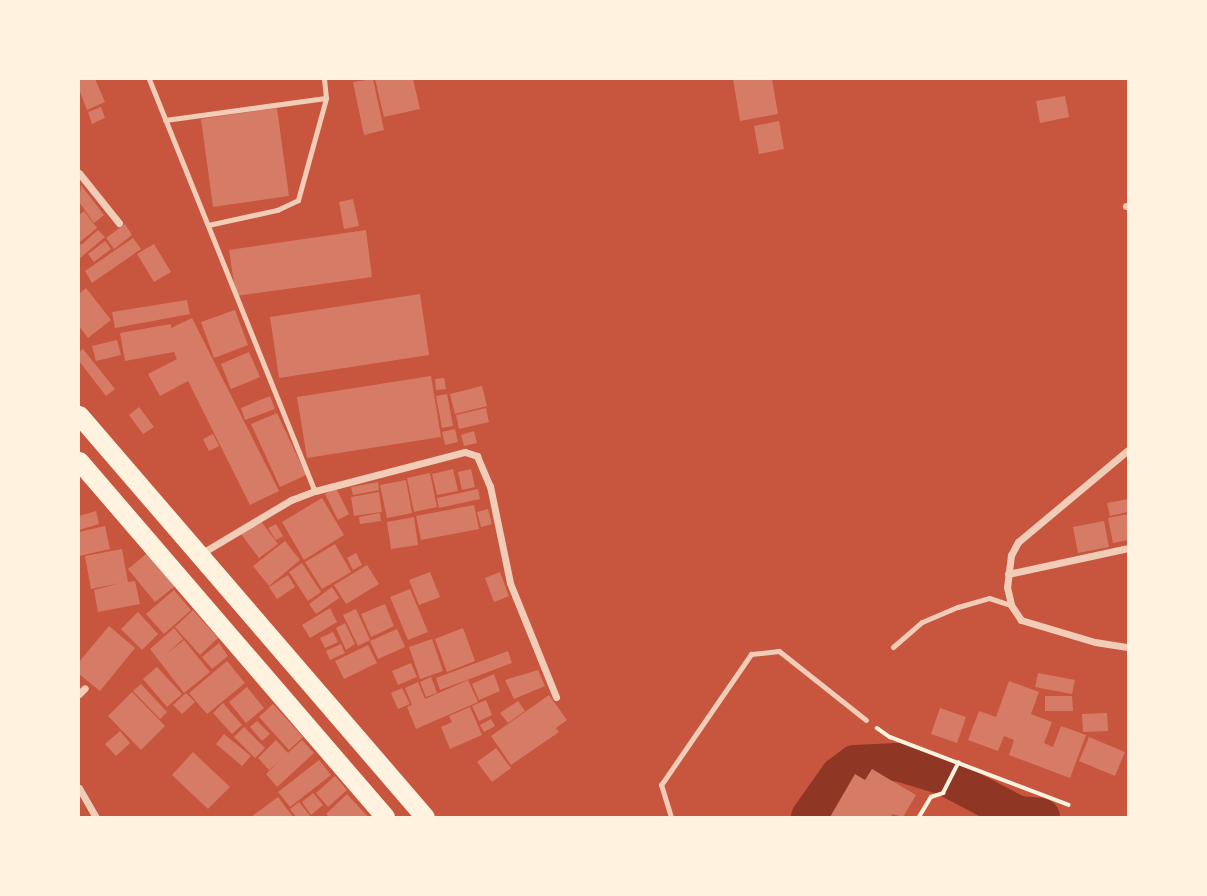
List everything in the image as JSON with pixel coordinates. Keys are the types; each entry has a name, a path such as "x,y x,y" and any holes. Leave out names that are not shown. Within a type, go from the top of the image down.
{"highway":[{"path":"79,415 425,817"},
{"path":"79,461 386,817"}],"street":[{"path":"79,173 119,223"},
{"path":"1128,450 1027,533 1011,555 1008,574 1011,605 1021,620 1095,642 1128,648"},
{"path":"199,554 291,500 315,491 465,452 477,456 490,486 510,583 556,697"},
{"path":"1008,574 1128,548"},
{"path":"79,788 96,817"}],"lane":[{"path":"149,79 315,491"},
{"path":"208,225 277,210 298,200 327,98 324,79"},
{"path":"165,120 327,98"},
{"path":"893,647 922,622 958,607 989,598 1011,605"},
{"path":"671,817 661,785 751,654 779,652 866,720"}],"path":[{"path":"890,737 1069,805"},
{"path":"919,817 931,797 943,793 958,764"}],"building":[{"path":"79,79 95,79 105,102 87,110 79,89"},
{"path":"373,79 384,130 364,135 353,82"},
{"path":"375,79 413,79 420,109 384,117"},
{"path":"733,79 772,79 778,114 740,121"},
{"path":"1065,96 1069,117 1040,123 1036,101"},
{"path":"101,107 105,118 92,124 88,112"},
{"path":"277,108 289,196 213,207 201,119"},
{"path":"779,121 784,149 759,154 754,126"},
{"path":"81,185 104,215 94,223 79,202"},
{"path":"353,199 359,226 344,229 339,202"},
{"path":"84,211 97,228 80,242 79,215"},
{"path":"125,224 132,235 114,249 106,238"},
{"path":"98,230 105,237 79,259 79,242 81,245"},
{"path":"366,230 372,277 236,296 229,250"},
{"path":"133,238 141,249 92,283 85,271"},
{"path":"105,241 111,249 94,262 88,254"},
{"path":"154,244 171,272 154,282 137,254"},
{"path":"86,288 111,320 88,338 79,326 79,294"},
{"path":"420,294 429,355 279,378 270,317"},
{"path":"187,300 190,314 115,328 112,312"},
{"path":"235,310 248,345 214,358 201,322"},
{"path":"192,318 279,491 250,505 188,381 160,396 148,374 177,359 174,352 125,361 120,333 171,324 171,328"},
{"path":"117,340 121,355 96,361 92,346"},
{"path":"83,349 115,389 106,396 79,361 79,352"},
{"path":"249,352 260,377 231,389 221,364"},
{"path":"431,376 441,437 307,458 297,397"},
{"path":"444,378 446,389 436,390 435,379"},
{"path":"482,386 487,406 455,414 450,394"},
{"path":"447,394 453,426 442,428 436,396"},
{"path":"270,396 275,409 245,420 241,408"},
{"path":"139,407 154,427 143,434 129,415"},
{"path":"486,408 489,422 459,429 456,415"},
{"path":"277,413 306,475 280,487 251,424"},
{"path":"455,429 458,442 445,445 442,432"},
{"path":"474,431 477,443 464,446 461,435"},
{"path":"213,434 219,446 209,451 203,439"},
{"path":"453,469 458,491 437,495 432,474"},
{"path":"471,469 475,487 462,490 458,472"},
{"path":"430,473 437,507 414,512 407,478"},
{"path":"406,480 412,513 387,518 380,485"},
{"path":"378,482 379,490 353,495 351,487"},
{"path":"336,488 349,514 338,520 325,494"},
{"path":"478,489 480,499 439,508 437,498"},
{"path":"379,492 382,512 354,516 351,497"},
{"path":"322,498 344,535 304,560 282,522"},
{"path":"1128,499 1128,512 1110,516 1107,503"},
{"path":"474,505 479,529 421,540 416,516"},
{"path":"488,509 492,524 481,527 477,512"},
{"path":"96,511 99,524 79,530 79,516"},
{"path":"380,513 381,521 360,524 359,517"},
{"path":"1128,514 1128,540 1113,543 1108,518"},
{"path":"414,517 418,545 391,549 387,522"},
{"path":"260,520 278,544 259,558 241,534"},
{"path":"1104,521 1109,547 1078,553 1073,527"},
{"path":"276,524 283,536 276,540 268,528"},
{"path":"105,526 110,549 79,556 79,532"},
{"path":"285,541 300,560 269,586 253,566"},
{"path":"335,544 351,572 322,589 305,562"},
{"path":"122,549 128,582 135,581 140,604 98,612 94,590 120,583 91,589 85,556"},
{"path":"152,549 179,583 155,602 128,569"},
{"path":"356,553 362,565 353,570 347,558"},
{"path":"302,563 321,592 308,601 289,572"},
{"path":"367,565 379,584 346,604 334,585"},
{"path":"430,572 440,597 419,605 409,580"},
{"path":"500,572 509,596 494,602 485,578"},
{"path":"288,575 295,587 277,599 269,587"},
{"path":"332,587 339,598 316,614 309,604"},
{"path":"410,589 428,632 408,640 390,597"},
{"path":"174,590 191,610 164,634 146,614"},
{"path":"385,604 394,626 371,637 361,614"},
{"path":"330,608 337,622 310,638 302,625"},
{"path":"356,609 370,640 358,646 343,615"},
{"path":"193,610 218,638 200,655 175,627"},
{"path":"138,612 158,634 142,650 121,629"},
{"path":"345,623 355,644 346,650 336,628"},
{"path":"109,626 135,648 100,691 79,674 79,662"},
{"path":"174,628 183,639 165,655 184,640 210,672 184,693 150,649"},
{"path":"463,628 475,661 447,672 435,639"},
{"path":"397,629 405,647 378,659 370,641"},
{"path":"333,632 338,642 325,648 320,638"},
{"path":"432,639 443,671 420,679 409,647"},
{"path":"219,643 228,656 212,669 202,657"},
{"path":"341,644 345,653 330,660 326,651"},
{"path":"368,645 377,663 344,679 335,661"},
{"path":"508,651 512,663 440,690 436,678"},
{"path":"227,661 245,683 207,714 189,693"},
{"path":"411,663 417,677 398,685 392,671"},
{"path":"157,667 182,694 167,707 143,679"},
{"path":"538,670 545,686 514,699 505,680"},
{"path":"1038,673 1075,680 1072,694 1035,687"},
{"path":"494,674 500,691 479,700 472,684"},
{"path":"431,677 437,693 426,697 420,682"},
{"path":"468,680 478,702 416,729 407,707 412,705 405,688 418,682 425,699"},
{"path":"1009,681 1039,692 1031,714 1052,722 1044,743 1053,747 1061,726 1086,735 1070,778 1009,755 1014,740 1004,736 998,751 968,740 979,711 996,717"},
{"path":"141,684 167,712 160,719 133,691"},
{"path":"247,687 264,708 246,723 229,702"},
{"path":"402,688 410,704 398,709 391,693"},
{"path":"132,692 165,726 141,750 108,716"},
{"path":"186,693 195,702 182,714 173,705"},
{"path":"549,695 567,720 556,728 559,732 511,765 491,736"},
{"path":"1045,696 1072,696 1073,711 1045,711"},
{"path":"486,700 492,715 479,721 472,706"},
{"path":"518,701 525,711 508,723 500,713"},
{"path":"223,703 242,725 232,734 213,713"},
{"path":"273,704 303,737 289,750 259,717"},
{"path":"470,707 482,735 450,749 441,727 452,722 449,716"},
{"path":"940,708 966,717 957,743 931,734"},
{"path":"1107,713 1108,731 1083,732 1082,714"},
{"path":"491,719 495,726 484,732 480,725"},
{"path":"257,721 270,734 262,741 250,727"},
{"path":"244,727 265,748 255,758 234,737"},
{"path":"120,731 130,743 116,756 105,744"},
{"path":"224,734 251,756 242,766 216,744"},
{"path":"1089,737 1125,752 1115,776 1079,761"},
{"path":"276,740 288,753 302,740 314,753 277,787 266,774 279,761 269,770 258,758"},
{"path":"496,748 511,768 492,782 477,762"},
{"path":"193,752 230,787 208,809 172,775"},
{"path":"319,760 331,775 290,807 278,792"},
{"path":"872,769 916,795 903,817 892,814 891,817 830,817 855,774 865,780"},
{"path":"335,776 347,790 328,807 316,793"},
{"path":"313,793 323,805 311,815 302,802"},
{"path":"347,794 368,817 329,817 326,814"},
{"path":"278,797 293,817 251,817"},
{"path":"299,802 311,817 296,817 290,809"}],"waterway":[{"path":"810,817 839,776 855,764 898,762 944,776 1018,815 1041,817"}]}
